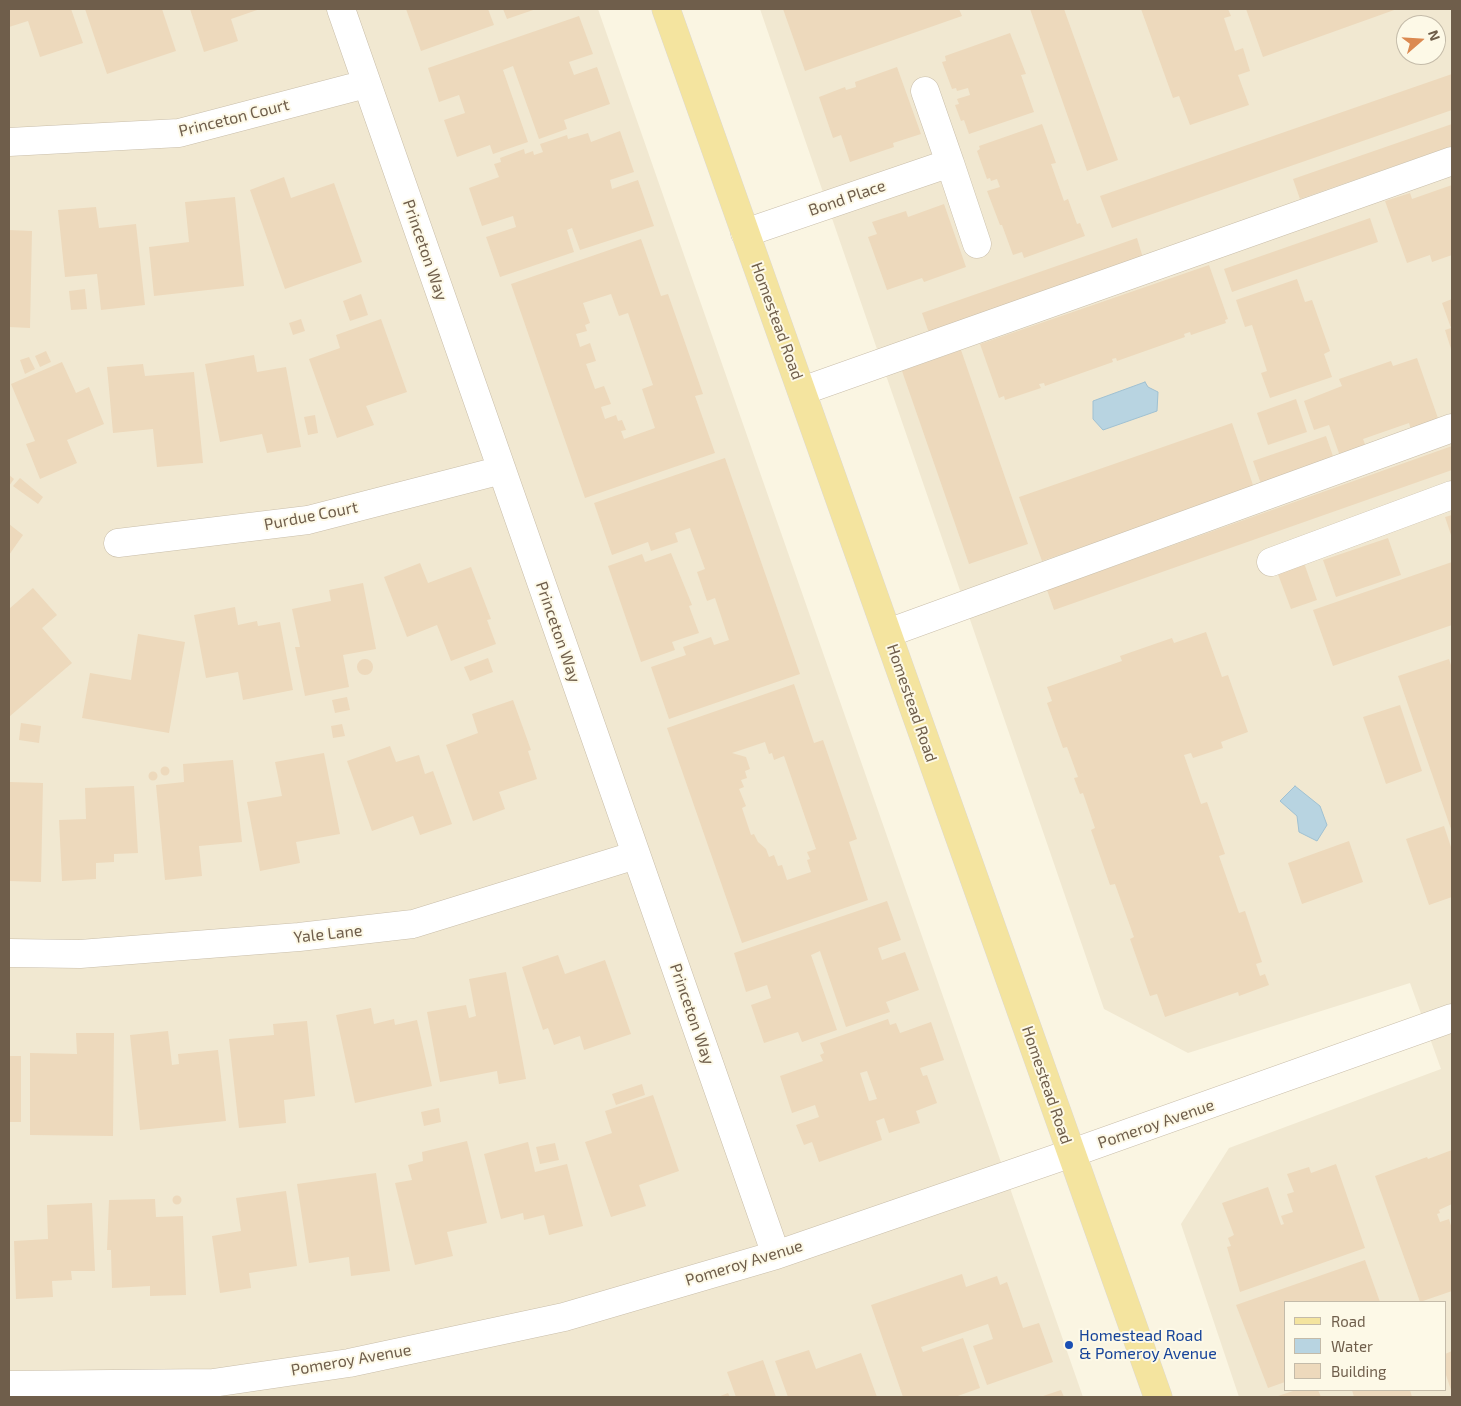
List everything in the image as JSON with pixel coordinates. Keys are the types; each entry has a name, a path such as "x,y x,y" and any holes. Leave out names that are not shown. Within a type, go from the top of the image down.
{"main road":[{"name":"Homestead Road","path":"666,9 1158,1397"}],"street":[{"name":"Princeton Way","path":"341,9 776,1254"},
{"name":"Princeton Court","path":"9,142 178,133 366,84"},
{"path":"925,91 978,244"},
{"path":"802,391 1452,162"},
{"name":"Bond Place","path":"745,233 950,163"},
{"path":"888,634 1452,428"},
{"name":"Purdue Court","path":"118,543 308,520 502,470"},
{"path":"1271,562 1452,495"},
{"name":"Yale Lane","path":"9,953 80,954 299,937 413,924 636,854"},
{"name":"Pomeroy Avenue","path":"9,1386 213,1383 349,1363 564,1317 776,1254 1072,1153 1452,1018"}],"shaded area":[{"path":"9,9 598,9 1083,1397 9,1397"},
{"path":"760,9 1452,9 1452,1397 1239,1397 1181,1224 1229,1148 1441,1069 1410,983 1188,1053 1104,1009"}],"water":[{"path":"1145,382 1148,387 1158,392 1157,411 1103,430 1093,419 1093,401"},
{"path":"1295,786 1320,806 1327,825 1317,841 1299,832 1297,816 1280,801"}],"building":[{"path":"9,9 71,9 83,43 40,57 28,21 9,27"},
{"path":"85,9 162,9 176,51 107,74"},
{"path":"190,9 260,9 231,19 238,41 204,52"},
{"path":"406,9 488,9 494,25 421,51"},
{"path":"503,9 536,9 507,19"},
{"path":"783,9 959,9 962,16 805,71"},
{"path":"1030,9 1064,9 1118,160 1087,171"},
{"path":"1141,9 1228,9 1231,16 1224,18 1235,51 1243,48 1250,71 1238,75 1249,105 1190,125 1179,96 1173,98"},
{"path":"1246,9 1397,9 1263,57"},
{"path":"579,16 593,54 569,62 574,75 597,67 610,104 564,120 567,129 539,139 513,66 503,70 528,142 493,154 490,145 457,157 444,120 465,113 459,95 439,102 428,68"},
{"path":"1010,33 1026,74 1021,75 1034,112 969,134 964,120 961,121 955,105 959,104 957,99 970,95 968,88 957,91 956,88 952,89 942,62 946,61 945,56"},
{"path":"897,67 921,134 893,143 894,147 850,162 841,135 833,138 819,97 845,87 846,90 856,87 855,82"},
{"path":"1452,74 1452,110 1112,228 1100,196"},
{"path":"1042,124 1056,163 1051,164 1064,201 1068,199 1077,224 1080,223 1085,236 1024,258 1022,252 1013,255 987,191 1000,187 997,179 991,181 990,178 987,179 977,151 980,149 979,146"},
{"path":"1452,124 1452,146 1300,199 1293,179"},
{"path":"620,131 634,172 610,180 612,189 638,180 654,226 580,250 572,228 567,230 574,252 500,277 486,237 516,227 513,216 482,226 469,188 499,177 494,164 501,162 500,158 524,149 525,154 533,151 534,155 543,152 540,144 567,135 568,139 588,133 591,142"},
{"path":"284,177 291,198 334,183 362,262 285,289 250,190"},
{"path":"1452,185 1452,255 1432,262 1430,255 1407,263 1385,201 1410,193 1412,199"},
{"path":"235,197 244,286 154,296 149,247 189,242 185,202"},
{"path":"944,204 966,267 924,282 922,278 887,290 868,237 877,234 872,222 906,211 908,217"},
{"path":"96,207 99,228 136,224 145,305 101,310 97,274 65,277 58,210"},
{"path":"1370,218 1378,242 1232,292 1224,269"},
{"path":"9,230 32,231 30,328 9,327"},
{"path":"1137,238 1143,258 929,333 922,313"},
{"path":"641,239 661,296 668,294 703,394 695,396 715,453 585,498 511,284","holes":["611,294 619,316 628,313 653,385 642,389 655,428 624,439 621,431 626,430 622,420 618,421 616,415 605,419 601,407 611,404 604,386 595,389 586,364 596,361 590,343 580,347 576,334 587,331 585,325 590,323 583,303"]},
{"path":"1209,265 1228,319 1225,320 1226,323 1191,335 1190,332 1184,334 1185,337 1117,361 1116,358 1112,359 1113,362 1045,386 1044,383 1039,384 1041,388 1005,400 1004,396 999,398 980,344"},
{"path":"1297,279 1305,302 1312,300 1330,351 1324,354 1332,377 1270,398 1261,373 1267,371 1252,325 1245,327 1236,300"},
{"path":"85,289 87,309 71,310 69,291"},
{"path":"361,294 368,315 350,321 343,301"},
{"path":"1452,299 1452,352 1445,330 1451,328 1442,303"},
{"path":"301,319 305,331 293,335 289,323"},
{"path":"381,319 407,392 366,406 374,425 337,438 309,359 340,348 336,335"},
{"path":"961,350 1028,544 969,564 902,371"},
{"path":"46,351 51,362 40,367 35,356"},
{"path":"254,355 257,372 286,367 301,447 267,453 262,434 220,442 205,364"},
{"path":"29,357 35,369 25,374 20,360"},
{"path":"1417,358 1440,424 1412,433 1409,423 1363,439 1366,447 1340,456 1329,425 1314,430 1304,401 1342,386 1339,379 1391,361 1393,366"},
{"path":"62,362 76,393 89,387 104,424 67,440 77,463 40,479 26,444 35,441 11,384"},
{"path":"143,364 145,376 194,372 203,463 157,467 153,429 113,433 107,367"},
{"path":"1296,399 1307,432 1268,445 1257,413"},
{"path":"315,415 318,433 308,435 304,417"},
{"path":"1232,423 1254,488 1042,561 1019,497"},
{"path":"1326,436 1334,459 1261,484 1253,461"},
{"path":"1452,446 1452,470 1054,610 1047,590"},
{"path":"725,458 800,674 669,719 651,667 686,655 683,647 711,637 714,645 729,640 715,598 707,601 697,572 705,569 690,528 675,533 678,542 651,551 648,542 612,555 594,503"},
{"path":"9,475 14,479 9,486"},
{"path":"20,478 43,497 38,504 13,486"},
{"path":"1452,515 1452,538 1445,517"},
{"path":"9,524 23,535 9,555"},
{"path":"1388,538 1401,575 1336,597 1323,560"},
{"path":"671,553 692,605 689,606 699,633 672,642 675,650 641,662 608,566 642,554 645,562"},
{"path":"1303,560 1317,600 1291,609 1276,569"},
{"path":"1452,562 1452,625 1333,666 1313,610"},
{"path":"420,563 428,583 471,567 491,619 487,620 496,644 451,661 437,625 407,637 384,577"},
{"path":"363,583 376,649 343,655 349,687 305,696 295,647 300,647 292,609 331,601 329,590"},
{"path":"33,588 57,615 42,628 72,663 10,716 9,609"},
{"path":"235,607 238,625 257,621 258,626 280,622 293,690 243,700 238,672 206,678 194,615"},
{"path":"1206,632 1222,677 1228,675 1248,732 1221,742 1223,748 1193,758 1191,753 1184,755 1201,804 1207,802 1225,854 1219,856 1239,913 1245,911 1262,962 1256,964 1260,976 1265,974 1269,985 1239,996 1238,992 1165,1017 1157,994 1150,996 1130,939 1134,937 1115,884 1110,885 1091,830 1095,828 1083,793 1080,794 1074,778 1078,777 1067,747 1063,748 1047,703 1052,701 1047,687 1122,661 1120,656 1172,638 1174,643"},
{"path":"138,634 185,642 169,733 82,718 90,673 131,680"},
{"path":"488,658 493,672 470,681 464,667"},
{"path":"365,659 373,667 365,675 357,667"},
{"path":"1449,659 1452,668 1452,832 1398,676"},
{"path":"794,684 814,743 823,740 857,839 849,842 868,900 742,943 667,728","holes":["765,742 769,754 772,753 774,760 784,756 816,849 807,852 810,859 807,860 811,872 787,880 782,865 778,866 774,855 769,857 766,849 758,842 754,834 751,835 742,808 746,806 739,789 744,787 741,780 747,778 745,771 750,769 746,757 732,753"]},
{"path":"347,697 350,710 335,713 332,700"},
{"path":"513,700 531,750 528,751 537,779 499,792 505,809 473,821 446,745 478,733 472,714"},
{"path":"1400,705 1422,771 1386,784 1363,717"},
{"path":"21,723 41,726 39,743 19,740"},
{"path":"342,724 345,736 333,738 331,726"},
{"path":"390,746 396,762 419,755 425,774 433,771 452,824 420,835 413,816 372,831 347,761"},
{"path":"324,753 340,834 296,842 300,863 260,871 247,802 282,796 275,762"},
{"path":"233,760 242,842 199,846 202,876 165,880 156,785 184,782 183,764"},
{"path":"165,766 170,771 165,776 160,771"},
{"path":"153,771 158,776 153,781 148,776"},
{"path":"9,782 43,783 41,882 9,881"},
{"path":"134,786 138,853 114,854 114,862 96,863 96,879 62,881 59,820 86,819 85,788"},
{"path":"1444,826 1452,850 1452,897 1429,905 1406,839"},
{"path":"1349,841 1363,882 1302,904 1288,863"},
{"path":"887,901 901,940 878,948 882,960 905,952 919,990 886,1002 890,1012 846,1027 820,951 811,955 837,1030 802,1042 798,1032 764,1043 751,1005 771,998 767,985 746,992 734,953"},
{"path":"558,955 565,974 605,960 631,1034 584,1050 580,1036 554,1045 548,1028 543,1030 522,967"},
{"path":"506,972 526,1079 499,1084 497,1071 440,1082 427,1012 466,1005 469,1018 476,1016 469,979"},
{"path":"371,1008 374,1024 394,1019 395,1025 417,1020 432,1086 355,1103 336,1015"},
{"path":"888,1019 890,1025 896,1023 900,1033 931,1022 944,1060 920,1068 923,1076 927,1075 937,1103 916,1111 920,1123 889,1133 884,1118 876,1121 882,1140 819,1162 812,1142 804,1145 796,1125 819,1117 815,1105 792,1113 780,1076 823,1061 820,1055 824,1053 820,1043","holes":["867,1071 877,1099 869,1101 860,1073"]},
{"path":"307,1021 315,1096 284,1100 286,1123 239,1128 229,1039 274,1035 273,1024"},
{"path":"168,1031 172,1065 179,1064 178,1054 218,1050 226,1121 140,1130 130,1035"},
{"path":"76,1033 114,1033 113,1136 30,1135 30,1053 77,1054"},
{"path":"9,1056 21,1056 21,1122 9,1122"},
{"path":"642,1084 645,1095 616,1105 612,1094"},
{"path":"653,1095 679,1171 639,1185 646,1206 611,1217 585,1142 612,1133 605,1111"},
{"path":"439,1108 441,1122 424,1126 421,1112"},
{"path":"467,1141 487,1223 447,1232 453,1256 415,1265 395,1183 412,1180 408,1165 423,1161 422,1152"},
{"path":"528,1142 535,1172 567,1164 583,1226 549,1235 544,1215 524,1220 523,1213 501,1219 484,1154"},
{"path":"555,1143 559,1160 540,1164 536,1147"},
{"path":"1452,1150 1452,1204 1439,1210 1440,1213 1437,1214 1440,1222 1449,1219 1452,1229 1452,1291 1420,1301 1375,1176 1427,1157 1428,1159"},
{"path":"1336,1164 1365,1248 1240,1292 1227,1247 1231,1246 1228,1238 1234,1235 1222,1203 1268,1187 1281,1225 1284,1224 1281,1216 1293,1212 1287,1194 1294,1192 1287,1174 1309,1167 1311,1173"},
{"path":"376,1173 390,1271 351,1276 349,1257 309,1263 297,1184"},
{"path":"286,1191 297,1266 249,1273 251,1288 220,1293 212,1236 241,1231 236,1198"},
{"path":"177,1195 182,1200 177,1205 172,1200"},
{"path":"155,1199 156,1217 183,1216 186,1295 150,1296 150,1286 112,1288 111,1250 107,1250 109,1200"},
{"path":"92,1203 95,1271 71,1271 72,1280 52,1281 53,1297 16,1299 14,1241 48,1239 47,1205"},
{"path":"1365,1260 1380,1301 1284,1301 1284,1382 1268,1388 1236,1305"},
{"path":"962,1274 966,1287 997,1276 1000,1285 1007,1282 1023,1328 1039,1323 1053,1362 987,1385 973,1346 993,1339 988,1324 921,1347 923,1352 963,1338 980,1388 955,1397 903,1397 871,1305"},
{"path":"809,1350 816,1369 861,1353 877,1397 788,1397 775,1361"},
{"path":"1452,1351 1452,1393 1446,1375 1446,1354"},
{"path":"763,1360 776,1397 736,1397 727,1372"},
{"path":"1061,1390 1064,1397 1040,1397"},
{"path":"1293,1391 1318,1391 1321,1397 1275,1397"},
{"path":"1352,1391 1410,1391 1412,1397 1354,1397"},
{"path":"728,1393 730,1397 718,1397"}],"place":[{"name":"Homestead Road & Pomeroy Avenue","path":"1069,1345"}]}
